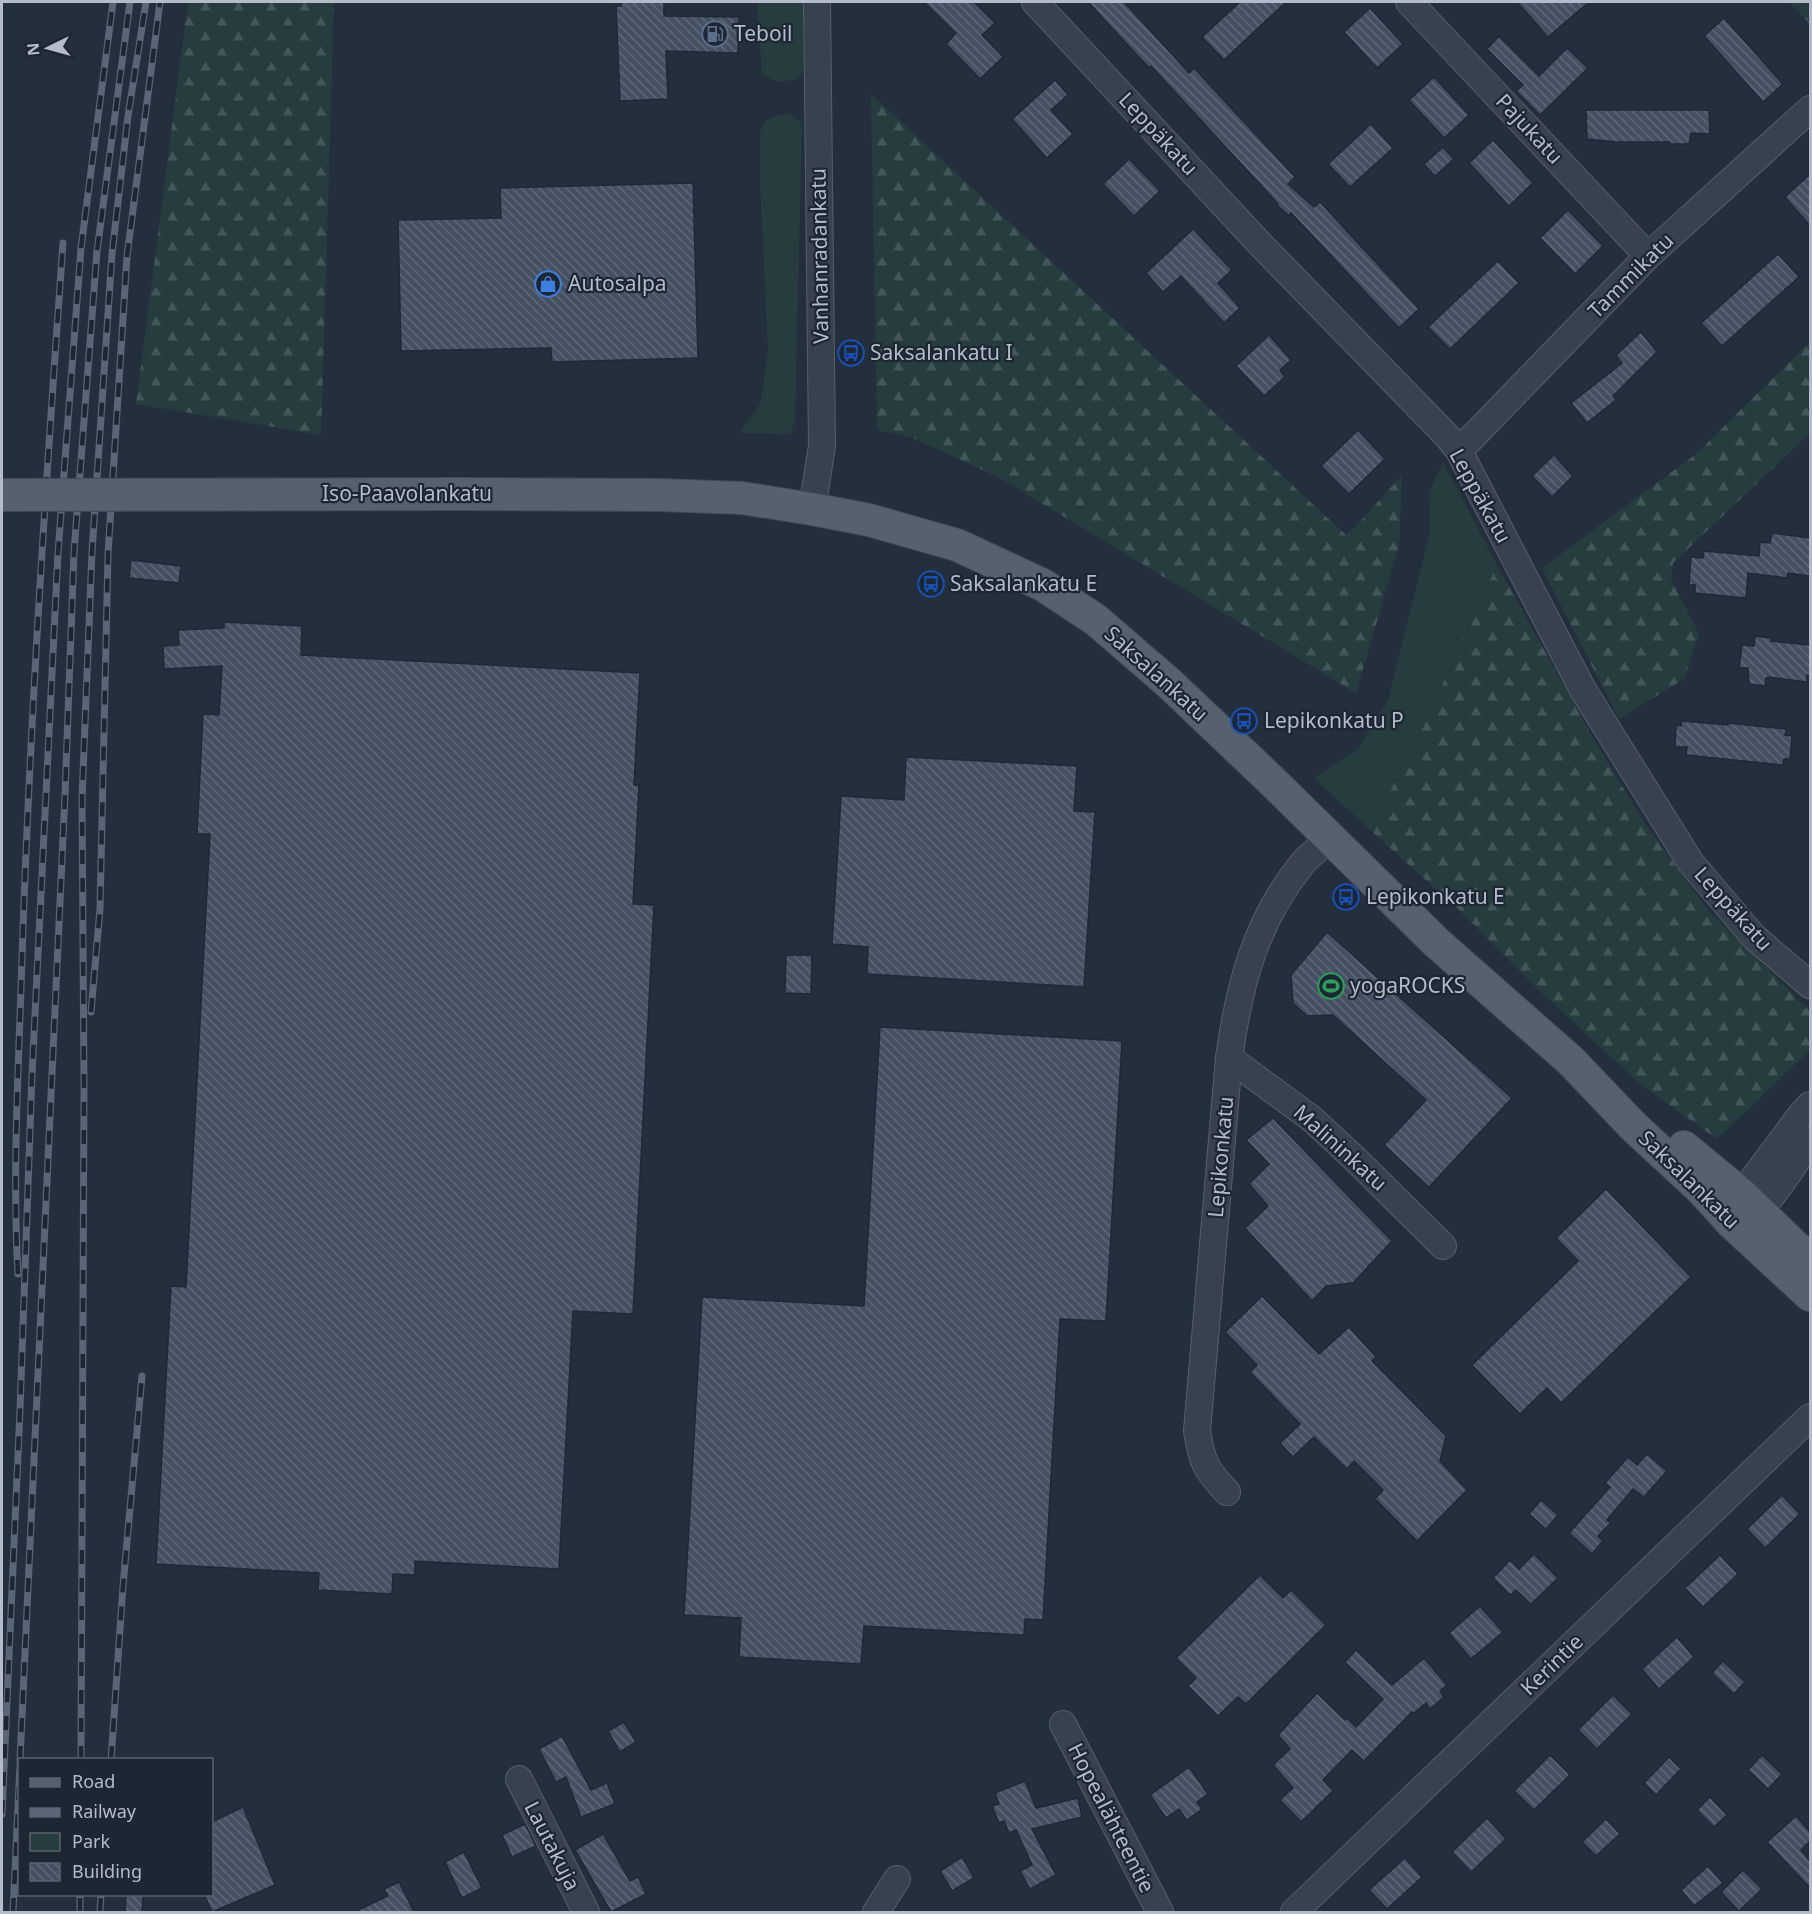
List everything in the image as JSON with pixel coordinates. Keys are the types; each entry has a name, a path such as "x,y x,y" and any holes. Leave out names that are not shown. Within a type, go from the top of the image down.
{"main road":[{"name":"Iso-Paavolankatu","path":"2,495 660,495 742,498 812,509"},
{"name":"Saksalankatu","path":"812,509 869,520 957,544 1043,585 1096,620 1170,684 1437,943 1571,1061 1642,1112 1744,1209 1810,1261"},
{"name":"Saksalankatu","path":"1744,1209 1810,1295"}],"street":[{"name":"Vanhanradankatu","path":"812,509 822,446 817,2"},
{"name":"Leppäkatu","path":"1035,2 1261,245 1448,437 1459,451 1583,690 1691,863 1754,937 1810,985"},
{"name":"Pajukatu","path":"1409,2 1648,256"},
{"name":"Tammikatu","path":"1459,451 1648,256 1810,109"},
{"name":"Lepikonkatu","path":"1227,1492 1208,1473 1201,1456 1197,1431 1235,1013 1245,973 1263,927 1303,863 1329,839"},
{"name":"Malininkatu","path":"1230,1058 1312,1119 1443,1246"},
{"path":"1744,1209 1800,1116 1810,1105"},
{"path":"1744,1209 1785,1180 1810,1140"},
{"name":"Kerintie","path":"1294,1912 1810,1417"},
{"name":"Hopealähteentie","path":"1063,1724 1160,1912"},
{"name":"Lautakuja","path":"519,1779 586,1912"},
{"path":"876,1912 897,1879"}],"green space":[{"path":"188,2 334,2 321,435 136,404"},
{"path":"757,2 804,2 803,72 795,80 779,82 762,75"},
{"path":"1789,2 1810,2 1810,24"},
{"path":"871,94 1347,536 1402,475 1399,545 1356,693 1000,478 913,438 877,430"},
{"path":"789,113 802,123 795,421 790,434 740,433 760,404 768,352 760,132 765,121"},
{"path":"1810,342 1810,433 1673,563 1671,580 1699,634 1684,679 1619,719 1542,568 1696,454"},
{"path":"1443,462 1497,565 1421,731 1370,830 1314,778 1358,749 1388,700 1430,533 1429,492"},
{"path":"1497,565 1588,729 1643,821 1709,911 1810,1011 1810,1050 1717,1139 1640,1084 1541,992 1456,907 1370,830 1421,731"}],"building":[{"path":"621,2 664,2 664,16 739,17 738,53 666,51 668,99 620,101 616,6 621,6"},
{"path":"924,2 974,2 995,23 982,35 1003,57 980,79 946,44 956,33"},
{"path":"1088,2 1124,2 1189,73 1194,68 1295,177 1288,184 1314,207 1320,202 1419,309 1399,328 1291,213 1289,216 1277,205 1151,66 1149,68"},
{"path":"1240,2 1286,2 1224,60 1202,37"},
{"path":"1517,2 1589,2 1548,37"},
{"path":"1370,8 1403,44 1377,68 1344,32"},
{"path":"1724,18 1783,84 1763,102 1704,36"},
{"path":"1499,36 1539,76 1567,48 1588,68 1540,115 1516,91 1523,85 1487,49"},
{"path":"1434,77 1469,115 1444,138 1409,100"},
{"path":"1055,80 1068,95 1051,110 1073,134 1047,158 1012,119"},
{"path":"1586,110 1709,110 1710,134 1691,133 1689,144 1587,139"},
{"path":"1371,124 1393,148 1350,187 1328,164"},
{"path":"1493,140 1533,183 1509,206 1469,163"},
{"path":"1443,147 1454,159 1435,176 1424,164"},
{"path":"1129,159 1160,191 1134,216 1103,184"},
{"path":"1810,174 1810,226 1785,197"},
{"name":"Autosalpa","path":"693,183 698,358 552,362 551,348 401,351 398,220 501,218 500,188"},
{"path":"1568,210 1603,246 1575,274 1540,238"},
{"path":"1193,229 1232,270 1218,283 1240,308 1224,323 1181,276 1163,292 1146,273"},
{"path":"1778,254 1799,277 1722,346 1701,323"},
{"path":"1498,261 1519,283 1450,349 1428,327"},
{"path":"1641,332 1657,352 1613,396 1616,400 1587,423 1571,403 1622,363 1616,355"},
{"path":"1269,335 1291,360 1280,370 1285,377 1264,396 1236,366"},
{"path":"1358,430 1385,459 1349,494 1321,466"},
{"path":"1554,455 1573,476 1552,497 1532,476"},
{"path":"1772,533 1810,538 1810,576 1788,573 1787,578 1748,573 1746,598 1695,593 1695,585 1689,585 1691,557 1703,558 1704,551 1759,556 1760,542 1770,543"},
{"path":"131,560 181,566 179,583 129,578"},
{"path":"224,622 302,626 301,655 640,673 634,785 639,785 633,904 654,905 633,1314 573,1311 559,1569 415,1561 415,1575 393,1574 392,1594 318,1590 319,1573 156,1564 171,1286 186,1287 210,834 197,834 203,714 219,715 222,666 164,669 163,646 179,645 178,630 224,628"},
{"path":"1755,636 1771,638 1771,641 1810,645 1810,676 1807,675 1807,682 1769,677 1766,678 1765,686 1749,684 1748,668 1739,668 1742,645 1754,646"},
{"path":"1681,721 1786,729 1785,735 1792,736 1790,759 1784,759 1783,765 1686,755 1687,747 1675,747 1676,725 1681,726"},
{"path":"906,757 1077,766 1074,811 1095,812 1084,987 867,974 868,947 832,944 841,796 904,800"},
{"path":"1327,932 1512,1098 1429,1187 1384,1145 1426,1100 1333,1015 1307,1016 1293,1003 1291,975"},
{"path":"786,955 812,955 811,994 785,993"},
{"path":"880,1027 1122,1041 1106,1321 1060,1319 1043,1620 1025,1619 1024,1635 864,1626 861,1664 739,1657 741,1618 684,1615 702,1297 864,1306"},
{"path":"1273,1118 1392,1241 1353,1283 1326,1286 1312,1301 1245,1228 1268,1206 1249,1184 1269,1164 1246,1140"},
{"path":"1606,1189 1691,1277 1561,1403 1547,1388 1520,1414 1472,1365 1578,1261 1556,1238"},
{"path":"1262,1296 1319,1354 1349,1327 1376,1357 1372,1361 1446,1436 1440,1461 1467,1490 1417,1541 1375,1499 1383,1490 1354,1461 1347,1469 1314,1437 1293,1457 1280,1443 1300,1424 1250,1372 1257,1365 1225,1332"},
{"path":"1647,1454 1667,1471 1644,1497 1633,1489 1607,1520 1611,1523 1598,1536 1603,1541 1592,1554 1569,1533 1610,1487 1605,1483 1628,1457 1637,1465"},
{"path":"1782,1495 1800,1514 1765,1548 1747,1529"},
{"path":"1541,1500 1558,1515 1546,1529 1529,1514"},
{"path":"1534,1554 1558,1578 1531,1604 1516,1590 1510,1595 1493,1578 1510,1560 1519,1569"},
{"path":"1720,1555 1738,1574 1703,1607 1685,1588"},
{"path":"1260,1575 1283,1598 1291,1590 1326,1625 1246,1704 1238,1697 1218,1716 1188,1686 1196,1678 1176,1658"},
{"path":"1480,1606 1503,1632 1471,1659 1449,1633"},
{"path":"1677,1637 1694,1657 1659,1689 1642,1669"},
{"path":"1356,1650 1392,1685 1424,1658 1447,1685 1440,1691 1444,1697 1430,1709 1426,1703 1414,1713 1412,1712 1364,1761 1352,1750 1323,1780 1333,1791 1301,1822 1280,1800 1293,1788 1273,1765 1290,1749 1278,1735 1317,1693 1345,1720 1347,1718 1356,1727 1383,1699 1345,1662"},
{"path":"1723,1661 1745,1682 1734,1694 1712,1673"},
{"path":"1613,1695 1632,1714 1597,1749 1578,1730"},
{"path":"624,1722 636,1742 620,1752 608,1731"},
{"path":"562,1736 591,1790 607,1783 615,1804 581,1817 566,1777 556,1782 539,1749"},
{"path":"1550,1755 1570,1775 1534,1810 1514,1791"},
{"path":"1762,1755 1782,1774 1768,1789 1748,1770"},
{"path":"1669,1757 1681,1769 1656,1795 1644,1783"},
{"path":"1189,1767 1208,1794 1197,1802 1202,1809 1187,1820 1179,1809 1166,1818 1150,1795"},
{"path":"1025,1781 1036,1808 1078,1798 1082,1817 1032,1829 1056,1875 1030,1889 1020,1871 1032,1865 1016,1830 1009,1833 1004,1821 999,1823 992,1806 999,1804 995,1793"},
{"path":"1710,1797 1727,1815 1714,1827 1697,1810"},
{"path":"243,1807 275,1885 212,1912 205,1896 213,1896 213,1822"},
{"path":"1796,1816 1810,1832 1810,1841 1801,1850 1810,1861 1810,1888 1767,1842"},
{"path":"1487,1818 1506,1839 1471,1872 1452,1852"},
{"path":"1606,1819 1620,1834 1596,1856 1582,1842"},
{"path":"525,1824 536,1846 512,1857 502,1835"},
{"path":"603,1834 630,1881 638,1877 646,1894 611,1912 575,1850"},
{"path":"464,1852 482,1888 462,1898 445,1862"},
{"path":"962,1857 974,1878 952,1891 940,1871"},
{"path":"1405,1858 1422,1877 1387,1909 1369,1890"},
{"path":"1708,1866 1723,1883 1694,1906 1681,1890"},
{"path":"1743,1870 1762,1889 1739,1911 1721,1892"},
{"path":"399,1882 414,1912 354,1912 388,1896 384,1889"},
{"path":"126,1896 143,1896 142,1912 125,1912"}],"railway":[{"path":"2,1814 32,1075 58,553 81,248 113,2"},
{"path":"20,1758 65,795 74,552 97,251 130,2"},
{"path":"81,1758 84,1087 82,798 92,552 112,254 128,116 146,2"},
{"path":"91,1012 100,909 108,554 127,256 160,2"},
{"path":"18,1274 16,1155 25,868 39,600 63,243"},
{"path":"111,1758 123,1586 142,1376"},
{"path":"13,1912 18,1807"},
{"path":"80,1896 80,1912"},
{"path":"100,1912 101,1896"}],"place":[{"name":"Teboil","path":"715,34"},
{"name":"Autosalpa","path":"548,284"},
{"name":"Saksalankatu I","path":"851,353"},
{"name":"Saksalankatu E","path":"931,584"},
{"name":"Lepikonkatu P","path":"1244,721"},
{"name":"Lepikonkatu E","path":"1346,897"},
{"name":"yogaROCKS","path":"1331,986"}]}
